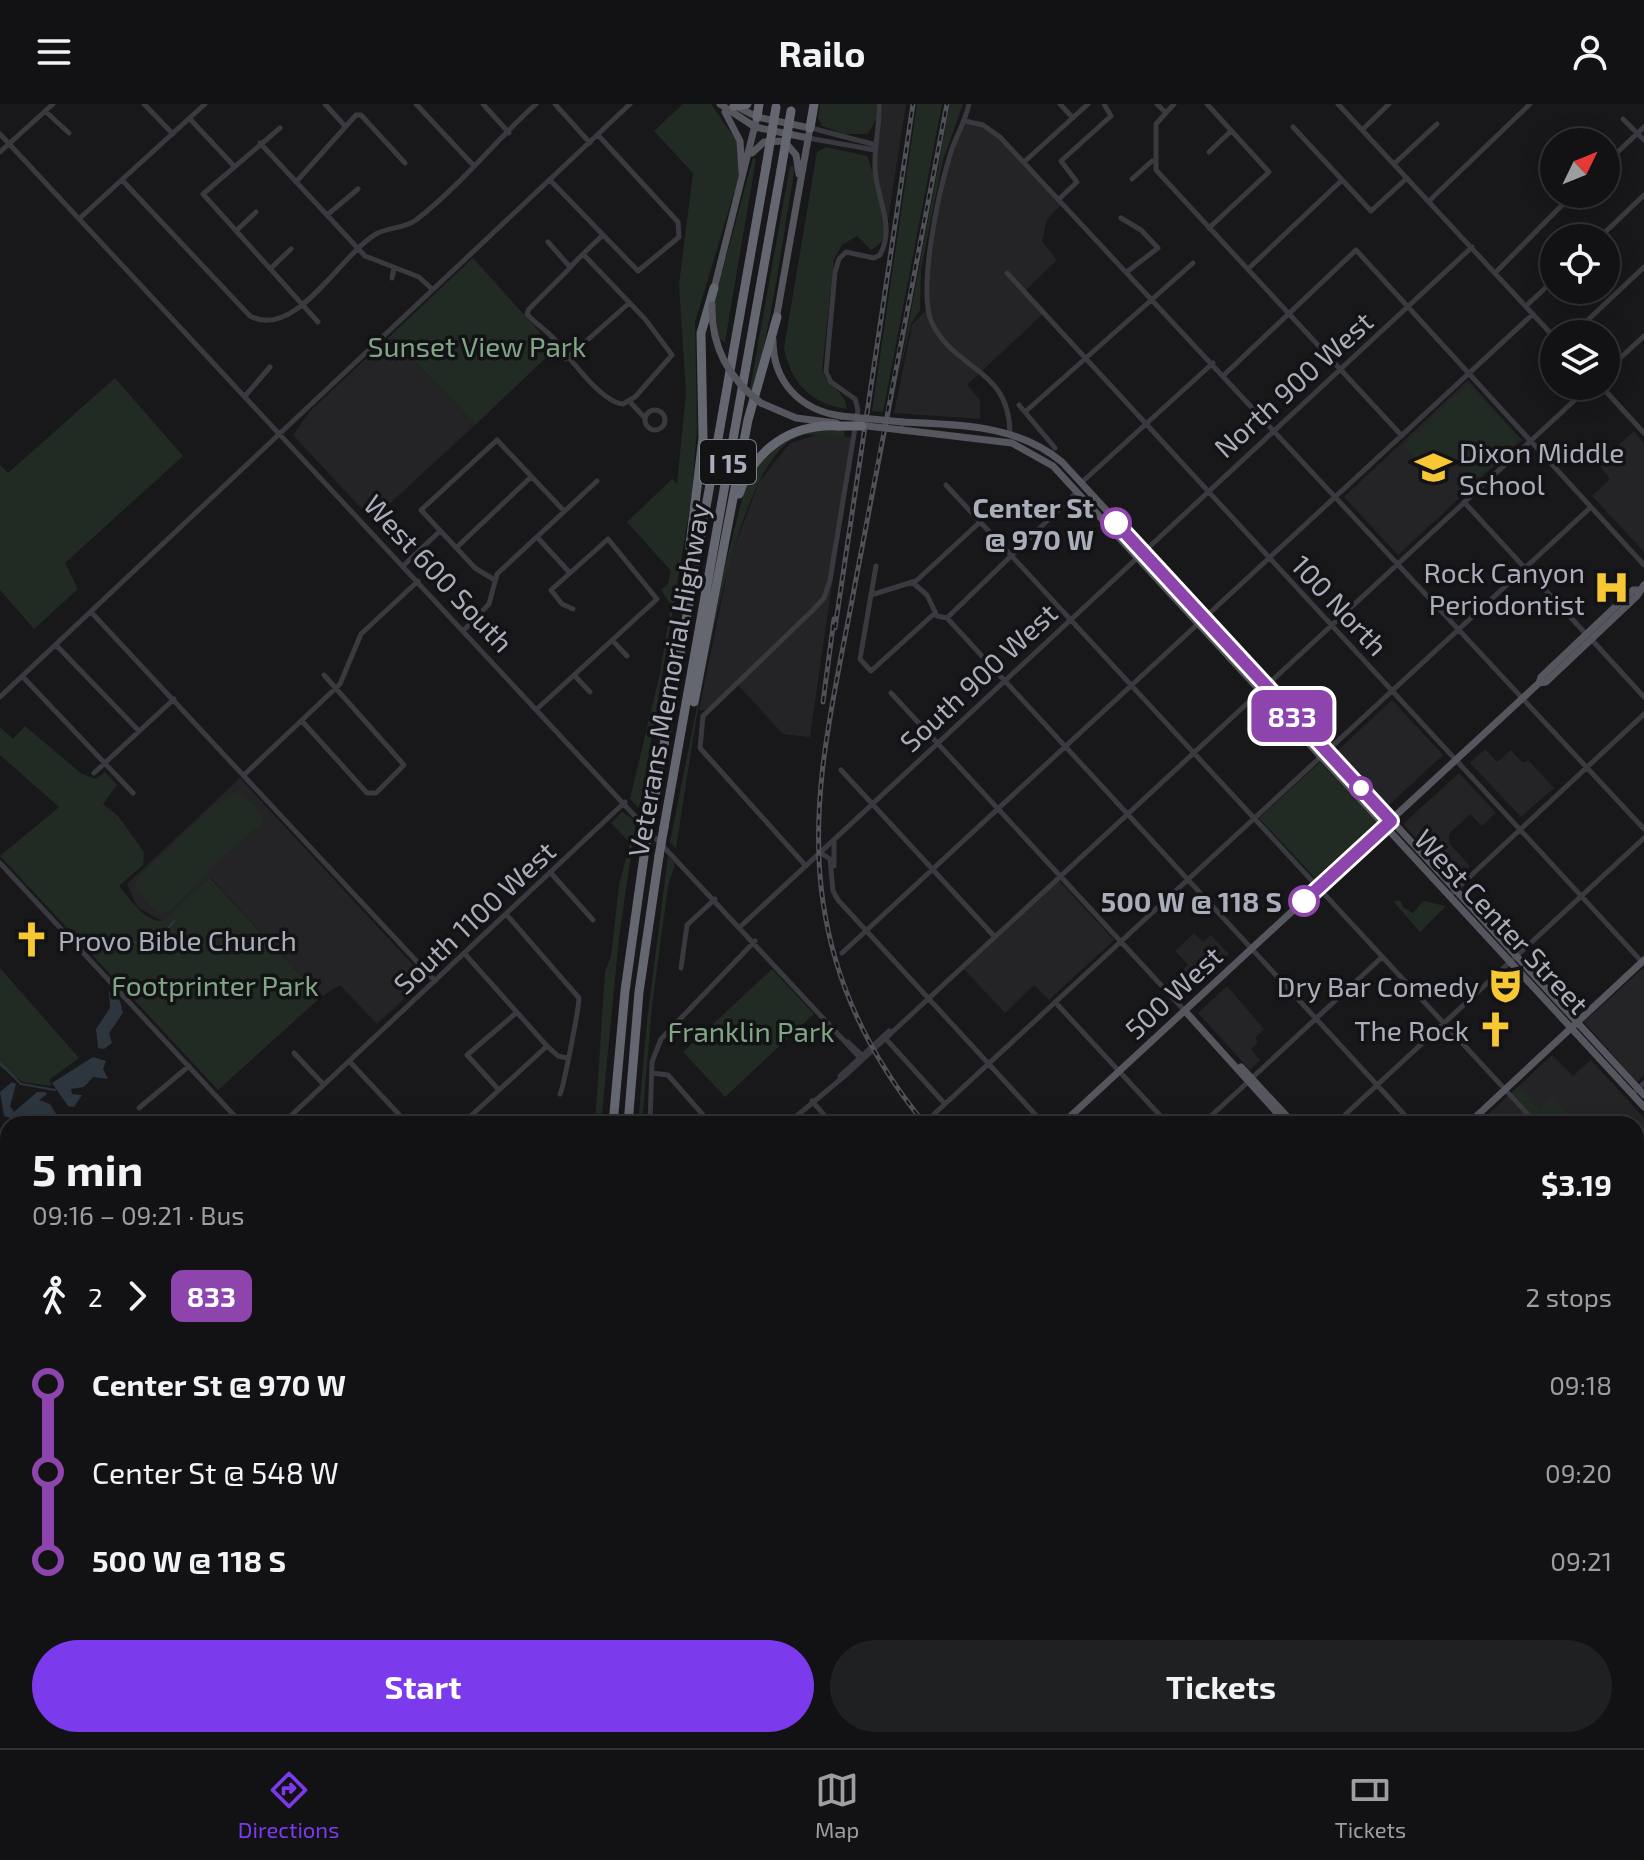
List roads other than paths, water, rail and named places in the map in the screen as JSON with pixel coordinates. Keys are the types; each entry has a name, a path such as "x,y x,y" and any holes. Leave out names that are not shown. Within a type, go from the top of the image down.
{"highway":[{"path":"733,105 747,104"},
{"path":"756,122 759,104"},
{"path":"809,133 814,104"},
{"name":"Veterans Memorial Highway","path":"614,1116 625,991 646,842 776,106"},
{"name":"Veterans Memorial Highway","path":"629,1116 639,992 659,856 792,107"},
{"path":"694,575 690,545 703,438 701,333 714,288"},
{"path":"684,728 692,713 701,672 748,420 777,317"},
{"path":"727,535 744,479 765,451 802,429 840,422 859,423"}],"main road":[{"path":"720,104 756,122 809,133"},
{"path":"720,104 740,141 742,190"},
{"path":"733,105 756,122"},
{"name":"West Center Street","path":"756,122 712,305 714,332 722,358 737,380 761,403 796,418 904,427 977,427 1010,433 1048,451 1081,483 1140,556"},
{"name":"West Center Street","path":"809,133 773,349 784,383 804,404 840,422"},
{"path":"750,155 764,142 784,141 796,155 801,180"},
{"name":"West Center Street","path":"859,423 1012,443 1051,464 1574,1025 1640,1090 1644,1107"},
{"path":"1010,433 1045,456 1051,464"},
{"name":"500 West","path":"1071,1115 1388,824 1539,683 1541,677 1589,637 1633,590 1642,588"},
{"path":"1477,1116 1643,962"},
{"path":"1185,1011 1286,1116"},
{"path":"1250,1080 1280,1116"}],"street":[{"path":"0,152 53,104"},
{"path":"144,104 173,134"},
{"path":"80,218 205,104"},
{"path":"325,104 345,126"},
{"path":"416,104 474,166"},
{"path":"483,104 509,133"},
{"path":"122,180 250,316 263,323 274,322 286,318 303,304 377,233 415,221 536,104"},
{"path":"555,104 590,143"},
{"path":"0,697 630,104"},
{"path":"806,865 700,748 705,710 824,598 859,423 855,399 831,382 826,372 829,329 839,259 850,251 878,257 885,245 887,227 876,178 879,104"},
{"path":"969,104 949,158 926,293 930,317 939,334 1003,395 1009,413 1010,433"},
{"path":"1060,104 1073,118"},
{"path":"1024,162 1088,104"},
{"path":"1059,199 1077,182 1061,161 1111,116 1104,104"},
{"path":"1157,104 1165,112"},
{"path":"1174,104 1156,124 1153,159 1158,174 1402,436"},
{"path":"1207,104 1269,172 1209,228"},
{"path":"1338,104 1540,322"},
{"path":"1362,130 1389,104"},
{"path":"1429,201 1530,104"},
{"path":"45,111 69,133"},
{"path":"296,182 323,157 345,126 361,115 405,163"},
{"path":"190,119 234,166"},
{"path":"1623,119 1644,140"},
{"path":"965,121 994,131 1024,162 1644,829"},
{"path":"1394,164 1437,124"},
{"path":"1293,127 1371,211 1407,178"},
{"path":"1620,150 1644,127"},
{"path":"280,128 203,194 318,322"},
{"path":"1209,152 1231,131"},
{"path":"809,133 876,148"},
{"name":"West 600 South","path":"0,134 862,1057"},
{"path":"550,180 638,271 679,237 681,229 598,135"},
{"path":"260,143 358,249 373,261 419,277 432,289"},
{"path":"1132,179 1153,159"},
{"path":"1248,269 1342,180"},
{"path":"327,215 358,189"},
{"path":"1614,224 1644,195"},
{"path":"1495,273 1559,208"},
{"path":"236,230 256,212"},
{"path":"1121,218 1141,230 1158,248 1127,271"},
{"path":"603,235 527,314 554,339 566,359 613,402 626,403 644,417 645,424 653,429 662,427 665,420 657,410 644,417"},
{"path":"548,242 570,267"},
{"name":"North 900 West","path":"1140,556 1472,247"},
{"path":"271,268 291,249"},
{"path":"1224,375 1356,250 1644,565"},
{"path":"583,254 672,355 626,403"},
{"path":"1025,412 1193,263"},
{"path":"1588,320 1644,267"},
{"path":"392,278 394,268"},
{"name":"100 North","path":"1007,273 1643,962"},
{"path":"1526,306 1540,293"},
{"path":"566,359 628,304"},
{"path":"842,953 1533,314"},
{"path":"1620,358 1644,336"},
{"path":"1081,483 1213,363"},
{"path":"245,396 270,367"},
{"path":"796,1116 1575,400"},
{"path":"1614,400 1644,433"},
{"path":"1019,405 1055,448"},
{"path":"493,579 475,568 421,510 497,440 564,511"},
{"path":"456,548 531,477"},
{"path":"464,630 489,604 493,579 597,481"},
{"path":"946,485 1529,1116"},
{"path":"947,618 1077,492"},
{"path":"1464,502 1644,697"},
{"path":"936,1116 988,1064 1591,507"},
{"path":"871,595 912,582 980,522"},
{"path":"404,565 440,531"},
{"path":"537,537 570,573"},
{"path":"538,708 657,599 608,539 551,590 558,601 573,609"},
{"name":"South 900 West","path":"741,926 1140,556"},
{"path":"876,566 860,659 871,671 935,613"},
{"path":"245,774 336,689 346,676 361,634 418,581"},
{"path":"912,582 927,595 935,613 947,618 1406,1116"},
{"path":"91,612 435,981"},
{"path":"612,640 627,656"},
{"path":"56,645 139,731"},
{"path":"302,721 367,793 376,793 402,768 403,762 324,675"},
{"path":"574,675 590,692"},
{"path":"22,676 133,793"},
{"path":"891,693 1185,1011"},
{"path":"94,773 174,699"},
{"path":"1452,893 1644,714"},
{"path":"841,770 994,936"},
{"name":"South 1100 West","path":"291,1116 625,802"},
{"name":"South 900 West","path":"806,865 842,831"},
{"path":"1344,1116 1644,838"},
{"path":"834,840 835,895 1037,1116"},
{"path":"821,853 830,857 833,871"},
{"path":"0,863 235,1116"},
{"path":"550,872 593,920"},
{"path":"681,968 687,925 715,899"},
{"path":"506,914 577,992 576,1026 567,1058 565,1085 560,1094"},
{"path":"650,1116 654,1054 666,1033 719,983 727,968 755,941"},
{"path":"464,953 547,1046 558,1056 567,1058"},
{"path":"1211,1116 1381,958"},
{"path":"1055,1002 1161,1116"},
{"path":"499,1090 467,1055 516,1013"},
{"path":"862,1057 893,1029"},
{"path":"885,1038 945,1104"},
{"path":"471,1116 547,1046"},
{"path":"294,1053 324,1085"},
{"path":"349,1061 401,1116"},
{"path":"139,1108 189,1066"},
{"path":"652,1073 668,1075 704,1116"},
{"path":"812,1101 825,1116"}],"waterway":[{"path":"132,943 160,938 174,921"},
{"path":"0,1063 21,1084 55,1090"}],"railway":[{"path":"835,628 913,104"},
{"path":"919,1116 873,1048 837,963 823,902 819,821 821,780 833,699 947,104"},
{"path":"823,702 834,619"}],"place":[{"name":"Dixon Middle School","path":"1433,468"},
{"name":"Center St @ 970 W","path":"1116,523"},
{"name":"Rock Canyon Periodontist","path":"1611,588"},
{"name":"500 W @ 118 S","path":"1304,901"},
{"name":"Provo Bible Church","path":"32,940"},
{"name":"Dry Bar Comedy","path":"1505,986"},
{"name":"The Rock","path":"1495,1030"}],"park label":[{"name":"Sunset View Park","path":"477,346"},
{"name":"Footprinter Park","path":"215,985"},
{"name":"Franklin Park","path":"751,1031"}]}
